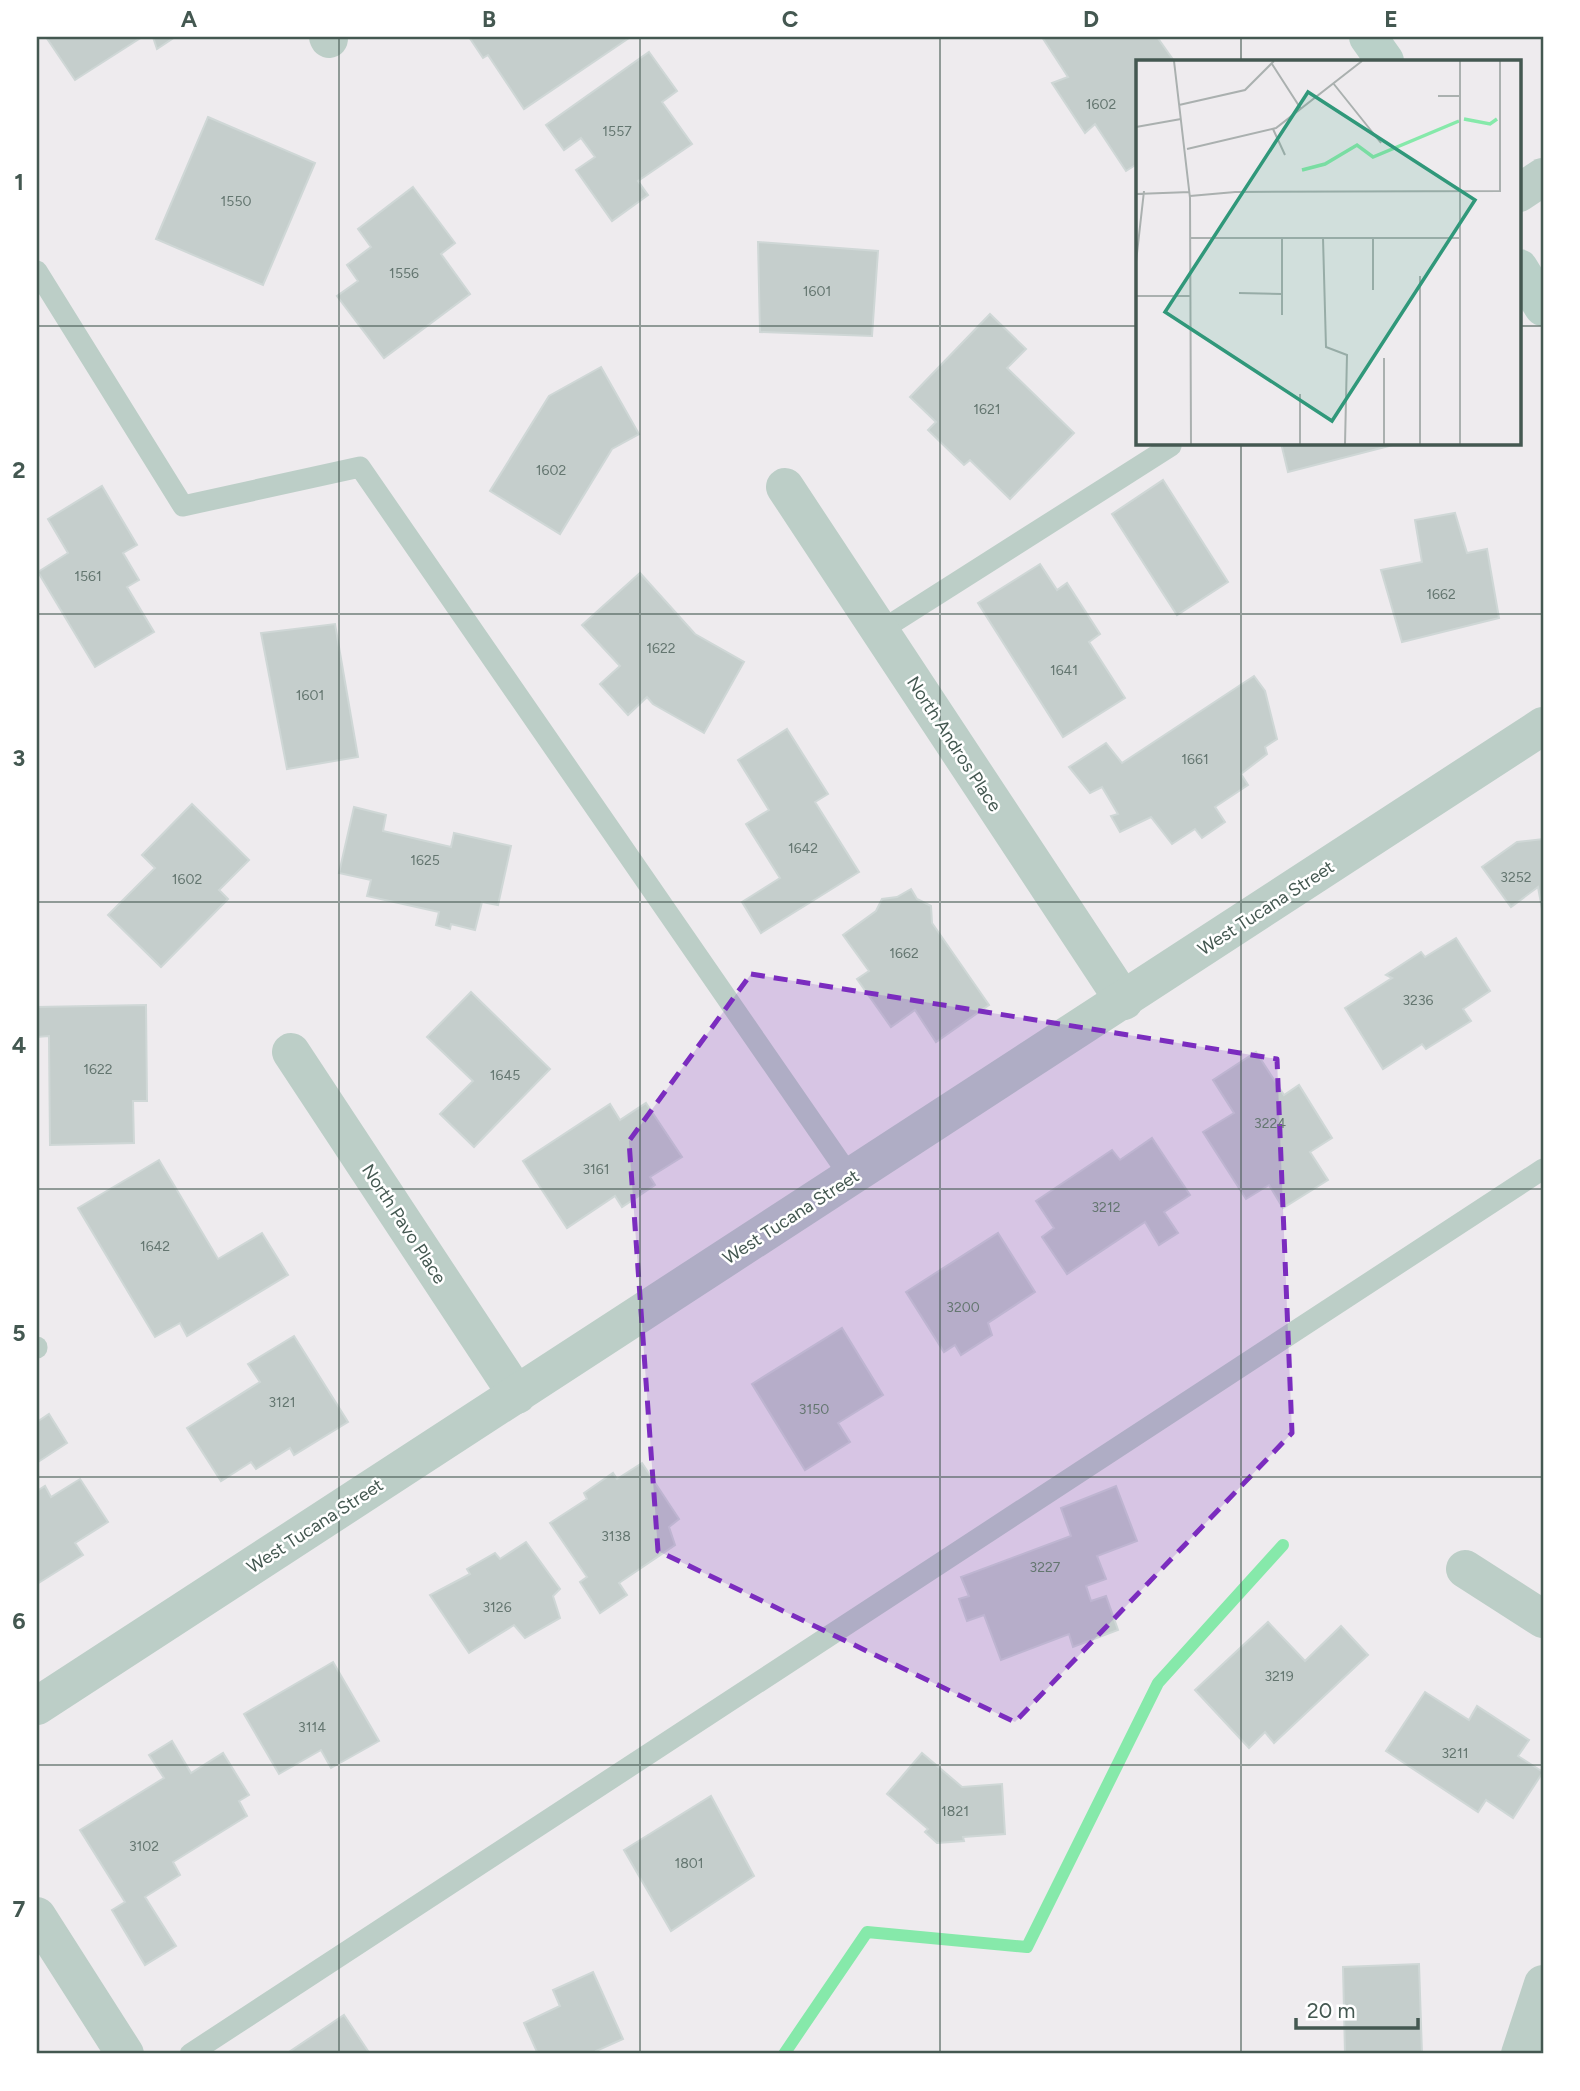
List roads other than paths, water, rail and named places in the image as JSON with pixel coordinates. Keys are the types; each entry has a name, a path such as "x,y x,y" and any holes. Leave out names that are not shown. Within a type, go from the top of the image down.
{"street":[{"path":"1368,37 1384,60"},
{"path":"1520,191 1543,177"},
{"path":"1520,270 1543,307"},
{"name":"North Andros Place","path":"785,487 1124,1001"},
{"name":"West Tucana Street","path":"37,1706 1543,726"},
{"name":"North Pavo Place","path":"291,1052 517,1395"},
{"path":"1465,1569 1543,1619"},
{"path":"37,1916 125,2054"},
{"path":"1520,2054 1543,1984"}],"lane":[{"path":"37,271 183,506 360,467 851,1178"},
{"path":"880,631 1171,446"},
{"path":"190,2054 1543,1169"}],"waterway":[{"path":"784,2054 867,1932 1027,1947 1158,1683 1283,1545"}]}
